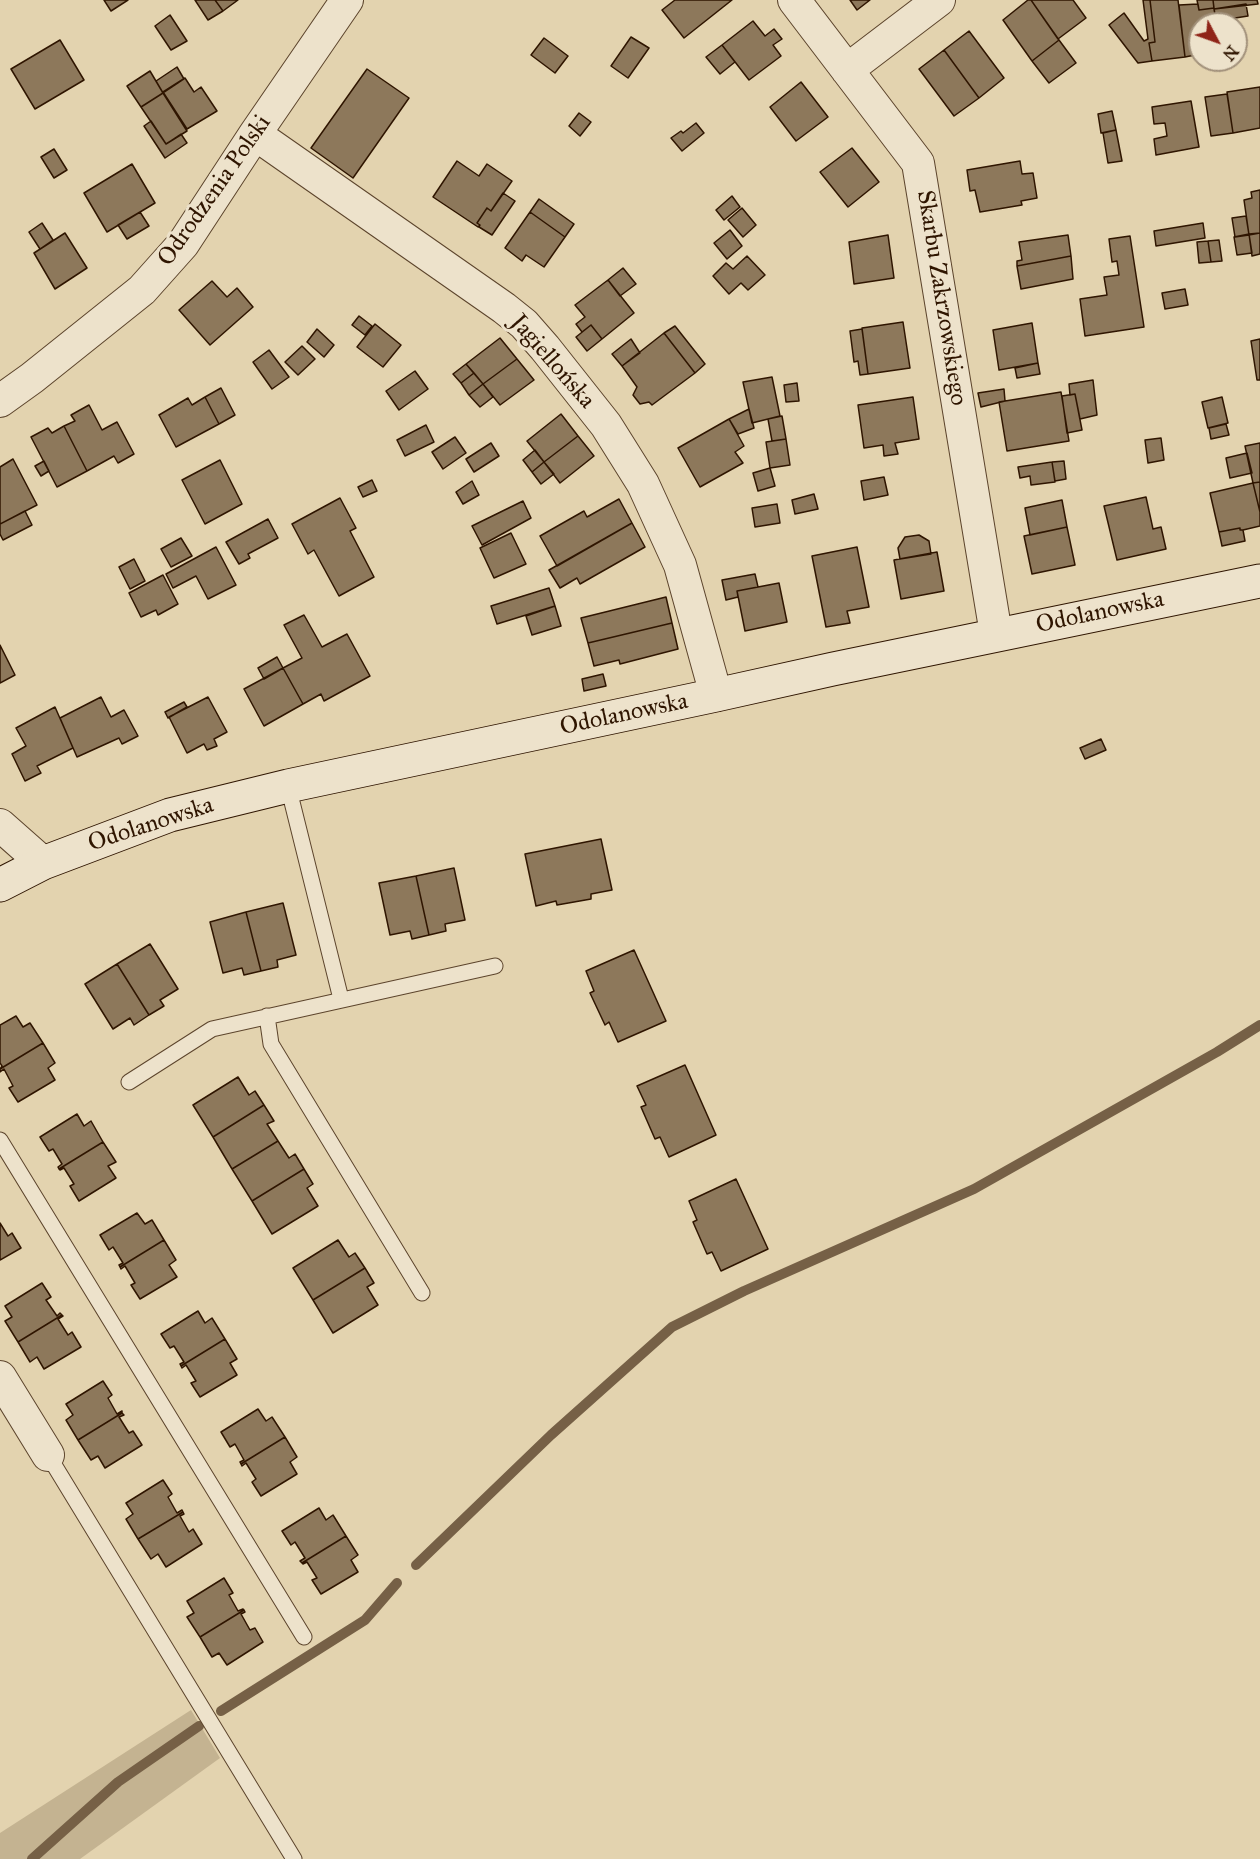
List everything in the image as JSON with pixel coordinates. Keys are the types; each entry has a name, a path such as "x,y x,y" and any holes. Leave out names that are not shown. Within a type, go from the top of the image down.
{"street":[{"name":"Odrodzenia Polski","path":"0,401 32,378 148,283 183,244 347,0"},
{"name":"Skarbu Zakrzowskiego","path":"794,0 918,163 996,634"},
{"path":"848,70 939,0"},
{"name":"Jagiellońska","path":"255,134 504,308 524,324 545,348 606,426 643,484 680,565 716,695"},
{"name":"Odolanowska","path":"0,885 43,863 170,814 288,786 996,634 1260,580"},
{"path":"0,825 43,863"},
{"path":"0,1377 48,1455"}],"lane":[{"path":"288,786 341,999"},
{"path":"129,1082 212,1029 495,966"},
{"path":"267,1016 271,1044 422,1293"},
{"path":"0,1140 304,1637"},
{"path":"48,1455 294,1859"}],"shaded area":[{"path":"191,1710 220,1758 80,1859 0,1859 0,1833"}],"building":[{"path":"104,0 128,0 111,11"},
{"path":"195,0 215,0 223,11 208,20"},
{"path":"215,0 238,0 223,11"},
{"path":"675,0 732,0 684,38 662,10"},
{"path":"850,0 870,0 857,10"},
{"path":"1031,0 1059,40 1032,61 1003,20"},
{"path":"1031,0 1073,0 1086,18 1058,39"},
{"path":"1143,0 1150,0 1155,42 1149,43 1152,61 1138,63 1109,25 1124,13 1144,41 1148,39"},
{"path":"1150,0 1178,0 1185,57 1152,61 1149,43 1155,42"},
{"path":"1197,0 1213,0 1214,8 1199,10"},
{"path":"1213,0 1257,0 1258,4 1214,9"},
{"path":"1198,4 1199,10 1214,8 1215,12 1188,12 1188,56 1185,57 1179,5"},
{"path":"1246,4 1247,12 1214,12 1214,9"},
{"path":"170,15 187,41 171,50 155,26"},
{"path":"753,21 765,36 774,29 782,39 773,45 781,56 749,80 722,45"},
{"path":"969,31 1004,78 979,98 944,50"},
{"path":"631,37 649,48 628,78 611,66"},
{"path":"544,38 568,56 555,73 531,55"},
{"path":"60,40 84,80 35,109 11,69"},
{"path":"1059,40 1076,63 1049,83 1032,61"},
{"path":"722,45 735,62 720,74 706,57"},
{"path":"944,50 979,98 954,116 919,69"},
{"path":"177,67 184,79 163,93 156,81"},
{"path":"367,69 409,98 353,178 311,148"},
{"path":"150,71 163,93 141,107 127,86"},
{"path":"185,78 194,92 201,87 217,111 187,129 163,92"},
{"path":"801,82 828,117 796,141 770,107"},
{"path":"1260,87 1260,128 1233,133 1227,92"},
{"path":"163,93 187,131 166,144 141,107"},
{"path":"1227,94 1233,133 1211,136 1205,97"},
{"path":"1191,101 1199,147 1156,155 1154,139 1167,136 1165,123 1154,124 1152,107"},
{"path":"1112,111 1116,130 1101,133 1098,114"},
{"path":"579,113 591,122 580,136 569,126"},
{"path":"151,121 166,144 181,134 187,143 165,158 144,126"},
{"path":"696,123 704,133 682,151 671,138 681,131 683,133"},
{"path":"1116,130 1122,161 1108,163 1103,133"},
{"path":"852,148 879,182 848,207 820,172"},
{"path":"54,149 67,170 54,178 41,157"},
{"path":"457,161 479,176 487,164 512,181 491,211 487,208 477,223 480,225 478,227 433,197"},
{"path":"1020,161 1022,174 1033,173 1037,198 1021,201 1022,205 980,212 975,190 970,191 967,170"},
{"path":"132,164 155,203 107,232 84,193"},
{"path":"1260,190 1260,233 1249,235 1244,200 1252,198 1251,192"},
{"path":"503,193 515,201 492,235 479,227 477,223 487,208 491,211"},
{"path":"732,196 740,207 724,220 716,210"},
{"path":"539,199 574,224 565,237 530,212"},
{"path":"742,208 756,225 743,237 728,220"},
{"path":"140,212 149,226 127,239 118,225"},
{"path":"530,212 565,237 544,267 526,255 522,261 505,248"},
{"path":"1246,216 1249,235 1235,237 1232,218"},
{"path":"42,223 53,240 40,249 29,232"},
{"path":"1203,223 1205,238 1156,246 1154,231"},
{"path":"730,230 742,246 727,259 714,243"},
{"path":"65,233 87,268 55,289 34,253"},
{"path":"1260,233 1260,254 1252,256 1249,234"},
{"path":"1249,234 1252,253 1237,255 1234,237"},
{"path":"888,235 894,278 854,284 849,242"},
{"path":"1068,235 1071,256 1017,266 1017,261 1022,260 1019,242"},
{"path":"1130,236 1144,327 1085,336 1080,299 1107,295 1104,277 1119,275 1117,261 1112,262 1109,239"},
{"path":"1219,240 1222,261 1211,262 1208,241"},
{"path":"1208,241 1211,262 1199,263 1197,242"},
{"path":"747,256 765,275 748,290 741,283 729,294 713,276 726,263 733,269"},
{"path":"1071,256 1073,279 1021,289 1017,266"},
{"path":"623,268 636,284 620,296 608,280"},
{"path":"608,280 634,313 602,339 591,325 582,332 576,324 585,317 575,305"},
{"path":"212,281 227,297 237,288 253,307 210,345 179,310"},
{"path":"1185,289 1188,305 1165,309 1162,293"},
{"path":"359,316 372,326 365,335 352,325"},
{"path":"903,322 910,368 868,374 862,328"},
{"path":"1032,323 1038,363 999,370 993,330"},
{"path":"375,324 401,345 383,367 357,347"},
{"path":"591,325 602,339 587,351 576,337"},
{"path":"675,326 705,364 695,373 664,333"},
{"path":"317,329 334,345 324,357 307,342"},
{"path":"862,329 868,374 860,375 858,361 854,362 850,331"},
{"path":"664,333 695,373 652,405 649,402 640,404 633,395 637,387 622,366"},
{"path":"500,338 517,359 483,384 466,364"},
{"path":"631,339 640,353 622,366 612,354"},
{"path":"1260,339 1260,380 1257,380 1251,341"},
{"path":"302,346 315,359 298,375 285,362"},
{"path":"269,350 289,377 272,389 253,362"},
{"path":"517,359 534,380 500,405 483,384"},
{"path":"1038,363 1040,374 1017,378 1015,368"},
{"path":"466,364 474,373 461,383 453,374"},
{"path":"415,371 428,389 399,410 386,391"},
{"path":"474,373 483,384 469,395 461,383"},
{"path":"772,377 780,416 752,423 743,382"},
{"path":"1093,380 1097,415 1080,419 1075,394 1070,395 1069,384"},
{"path":"797,383 799,401 786,402 784,385"},
{"path":"483,384 493,397 480,407 469,395"},
{"path":"221,388 235,415 219,424 205,397"},
{"path":"1004,389 1005,401 981,407 978,393"},
{"path":"1061,392 1069,441 1007,451 999,402"},
{"path":"1075,394 1082,430 1067,433 1062,396"},
{"path":"205,397 219,424 176,447 159,415 188,398 192,405"},
{"path":"913,397 919,439 895,443 898,454 884,456 883,445 864,448 858,405"},
{"path":"1222,397 1228,423 1208,428 1202,402"},
{"path":"89,405 102,430 117,422 134,454 118,463 114,456 87,471 64,426 75,421 71,415"},
{"path":"749,409 754,428 738,434 729,419"},
{"path":"561,414 578,436 544,462 527,441"},
{"path":"782,416 786,439 772,441 768,419"},
{"path":"729,419 744,446 735,452 743,463 700,487 678,448"},
{"path":"1226,424 1229,435 1211,439 1209,428"},
{"path":"426,425 434,442 405,456 397,440"},
{"path":"64,426 87,471 57,487 31,437 48,428 52,433"},
{"path":"578,436 594,456 560,483 544,462"},
{"path":"455,437 466,453 443,469 432,452"},
{"path":"1161,438 1164,460 1148,463 1145,440"},
{"path":"786,439 790,465 770,468 766,442"},
{"path":"491,443 499,456 474,472 466,459"},
{"path":"1260,443 1260,482 1253,483 1245,446"},
{"path":"535,450 544,462 532,472 523,460"},
{"path":"1247,453 1252,473 1230,478 1226,458"},
{"path":"13,459 37,505 0,524 0,467"},
{"path":"220,460 242,504 205,524 182,480"},
{"path":"44,461 49,471 41,476 35,466"},
{"path":"1064,461 1066,479 1055,481 1052,462"},
{"path":"544,462 554,474 541,484 532,472"},
{"path":"1052,462 1055,482 1031,485 1030,476 1020,478 1018,467"},
{"path":"770,468 775,486 758,491 753,473"},
{"path":"884,477 888,495 864,500 861,481"},
{"path":"372,480 377,491 363,497 358,487"},
{"path":"472,481 479,495 463,504 456,492"},
{"path":"1260,482 1260,512 1253,483"},
{"path":"1253,483 1260,512 1260,526 1219,532 1210,493"},
{"path":"814,494 818,509 795,514 792,500"},
{"path":"1146,497 1153,529 1161,527 1166,549 1117,560 1104,506"},
{"path":"340,498 356,528 350,531 374,577 339,596 314,550 308,554 292,524"},
{"path":"619,499 632,523 557,566 540,536 584,511 587,517"},
{"path":"1062,500 1067,527 1030,535 1025,508"},
{"path":"523,501 531,518 482,545 472,526"},
{"path":"777,504 780,523 755,527 752,508"},
{"path":"25,511 32,525 3,540 0,534 0,524"},
{"path":"268,519 278,538 248,554 250,558 239,564 226,542"},
{"path":"632,523 645,547 580,584 577,578 560,588 549,570"},
{"path":"1067,527 1075,565 1032,574 1024,536"},
{"path":"1240,528 1243,530 1245,541 1222,546 1219,532"},
{"path":"511,533 526,564 494,578 480,548"},
{"path":"919,535 929,541 931,554 900,559 898,548 905,537"},
{"path":"181,538 192,556 171,567 161,549"},
{"path":"216,547 236,585 208,599 196,576 173,588 166,574"},
{"path":"857,547 869,607 847,611 850,623 826,627 812,556"},
{"path":"937,552 944,591 901,599 894,560"},
{"path":"134,559 145,581 130,589 119,567"},
{"path":"755,574 758,587 737,591 738,597 726,600 722,580"},
{"path":"163,575 178,604 158,615 156,610 141,617 129,593"},
{"path":"779,583 787,622 745,631 737,591"},
{"path":"549,588 555,606 497,624 491,606"},
{"path":"666,597 672,623 588,643 581,618"},
{"path":"555,606 561,626 532,635 526,616"},
{"path":"304,615 322,647 347,634 370,676 324,701 321,694 303,704 283,668 302,658 284,625"},
{"path":"672,623 678,649 620,664 619,660 594,666 588,643"},
{"path":"0,645 15,675 0,683"},
{"path":"277,657 283,668 264,679 258,668"},
{"path":"283,668 303,704 264,726 244,689"},
{"path":"603,674 606,686 584,691 582,679"},
{"path":"101,697 111,717 124,710 138,736 122,744 119,738 77,757 60,718"},
{"path":"208,697 227,732 214,739 217,746 207,750 204,744 187,753 169,717"},
{"path":"184,702 187,707 168,718 165,712"},
{"path":"55,707 73,748 37,766 41,773 25,781 12,754 26,746 16,728"},
{"path":"1101,739 1106,750 1085,759 1080,748"},
{"path":"601,839 612,890 591,894 591,899 557,905 556,901 536,906 525,854"},
{"path":"454,868 465,920 445,924 446,931 429,935 416,876"},
{"path":"416,876 429,935 412,939 410,931 390,935 379,883"},
{"path":"283,903 296,955 277,960 278,967 261,971 246,912"},
{"path":"246,912 261,971 244,975 242,968 223,973 210,922"},
{"path":"150,944 178,989 160,1000 164,1006 149,1015 117,964"},
{"path":"634,950 666,1021 618,1042 609,1022 605,1025 590,993 594,991 586,971"},
{"path":"117,964 149,1015 134,1025 130,1018 113,1029 85,984"},
{"path":"16,1016 23,1027 30,1023 43,1043 0,1069 2,1066 0,1063 0,1025"},
{"path":"43,1043 55,1063 48,1068 55,1080 18,1102 9,1088 13,1086 4,1069 0,1072 0,1069"},
{"path":"685,1065 716,1135 669,1157 660,1137 655,1139 641,1107 646,1105 637,1086"},
{"path":"238,1077 249,1095 255,1091 264,1105 213,1137 193,1105"},
{"path":"264,1105 274,1121 267,1124 278,1141 232,1169 213,1137"},
{"path":"77,1114 84,1126 91,1121 103,1142 59,1169 58,1167 62,1164 53,1149 49,1151 40,1137"},
{"path":"278,1141 289,1158 295,1154 304,1169 252,1201 232,1169"},
{"path":"103,1142 116,1162 108,1166 116,1178 79,1201 70,1186 74,1184 64,1168 59,1169"},
{"path":"304,1169 313,1184 307,1188 318,1206 272,1234 252,1201"},
{"path":"736,1179 768,1249 721,1271 712,1252 707,1254 693,1222 697,1220 689,1201"},
{"path":"137,1213 145,1224 152,1220 164,1240 120,1267 119,1265 123,1263 113,1247 109,1250 100,1235"},
{"path":"0,1223 8,1236 12,1233 21,1248 0,1260"},
{"path":"164,1240 176,1260 169,1265 177,1277 140,1299 131,1285 135,1283 125,1266 121,1269 120,1267"},
{"path":"338,1240 349,1257 355,1253 365,1268 313,1300 293,1268"},
{"path":"365,1268 374,1283 367,1287 378,1305 333,1333 313,1300"},
{"path":"42,1283 51,1297 46,1300 57,1316 60,1313 62,1315 18,1342 5,1321 12,1317 5,1306"},
{"path":"198,1311 205,1323 212,1318 225,1339 181,1366 180,1364 184,1362 174,1346 170,1348 161,1334"},
{"path":"62,1315 58,1319 68,1335 72,1332 81,1347 44,1369 37,1357 30,1362 18,1342"},
{"path":"225,1339 237,1359 230,1363 237,1375 200,1397 191,1383 196,1381 186,1365 182,1368 181,1366"},
{"path":"103,1381 112,1395 108,1398 117,1414 122,1411 122,1413 78,1440 66,1420 73,1415 66,1404"},
{"path":"258,1409 266,1421 272,1417 285,1437 241,1464 240,1462 244,1460 235,1444 230,1447 221,1432"},
{"path":"122,1413 124,1415 119,1417 129,1433 133,1431 142,1445 105,1468 98,1456 91,1460 78,1440"},
{"path":"285,1437 297,1457 290,1462 297,1474 261,1496 252,1482 256,1479 246,1463 242,1466 241,1464"},
{"path":"163,1480 172,1494 168,1497 177,1513 182,1510 183,1512 138,1539 126,1519 133,1514 126,1503"},
{"path":"319,1508 326,1520 333,1515 346,1536 302,1563 300,1561 305,1558 295,1542 291,1545 282,1531"},
{"path":"183,1512 184,1514 180,1516 189,1532 193,1529 202,1544 166,1567 158,1554 151,1559 138,1539"},
{"path":"346,1536 358,1555 351,1560 358,1572 321,1594 312,1580 317,1578 307,1562 302,1563"},
{"path":"224,1578 233,1593 229,1595 238,1611 244,1610 200,1637 187,1617 194,1613 187,1601"},
{"path":"244,1610 245,1612 241,1614 250,1630 255,1628 263,1642 227,1665 219,1653 212,1657 200,1637"}],"waterway":[{"path":"416,1565 551,1435 672,1327 744,1291 974,1189 1217,1052 1260,1025"},
{"path":"221,1711 365,1620 397,1583"},
{"path":"32,1859 118,1782 199,1726"}]}
